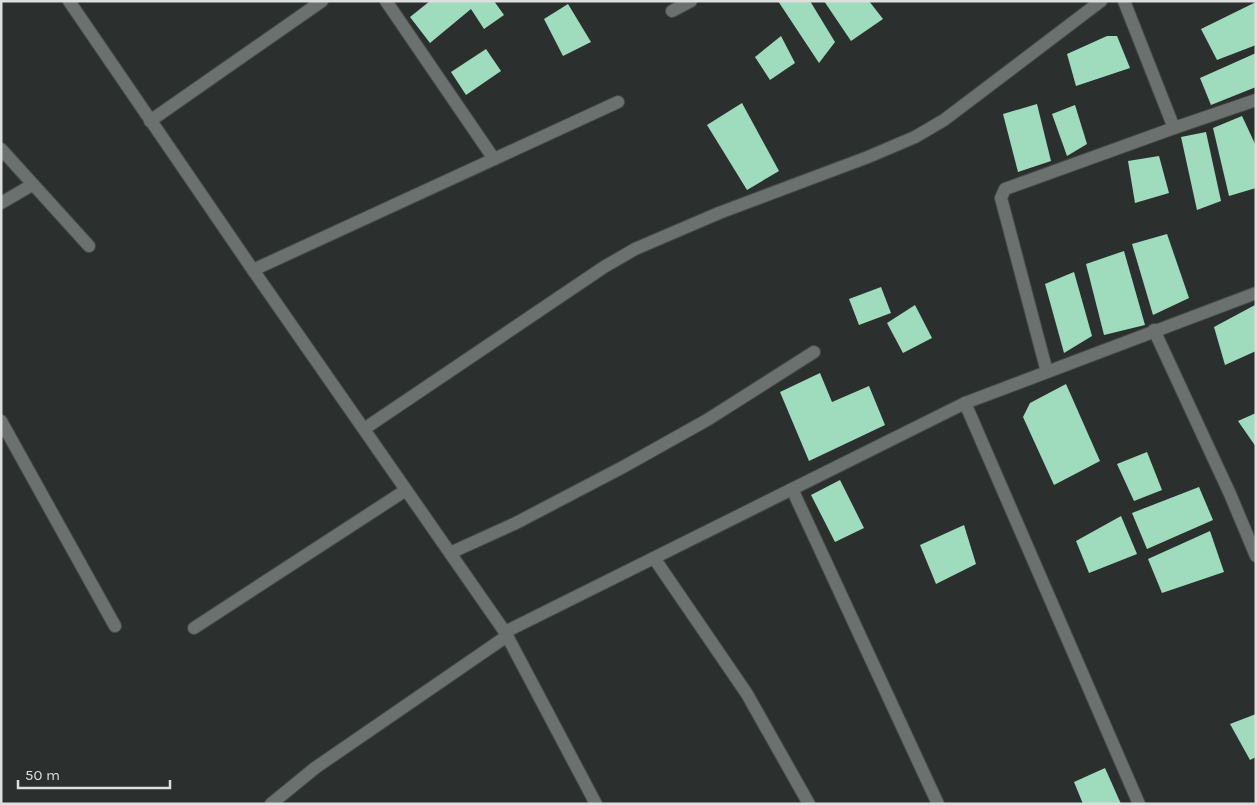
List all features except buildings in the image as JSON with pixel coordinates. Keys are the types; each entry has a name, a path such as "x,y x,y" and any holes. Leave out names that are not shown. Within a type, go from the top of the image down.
{"street":[{"path":"69,1 150,121 506,634 596,804"},
{"path":"150,121 322,1"},
{"path":"386,1 494,159"},
{"path":"672,11 691,1"},
{"path":"364,429 604,266 635,249 868,157 922,133 944,120 1100,1"},
{"path":"1124,1 1174,128"},
{"path":"1047,372 1001,198 1005,189 1256,100"},
{"path":"253,270 618,102"},
{"path":"1,149 89,246"},
{"path":"1,203 32,185"},
{"path":"271,804 315,768 506,634 965,403 1256,293"},
{"path":"1154,330 1230,494 1256,556"},
{"path":"450,553 516,523 623,467 707,420 814,352"},
{"path":"965,403 1139,804"},
{"path":"1,421 115,626"},
{"path":"792,489 938,804"},
{"path":"194,628 406,490"},
{"path":"654,558 747,694 809,804"}]}
